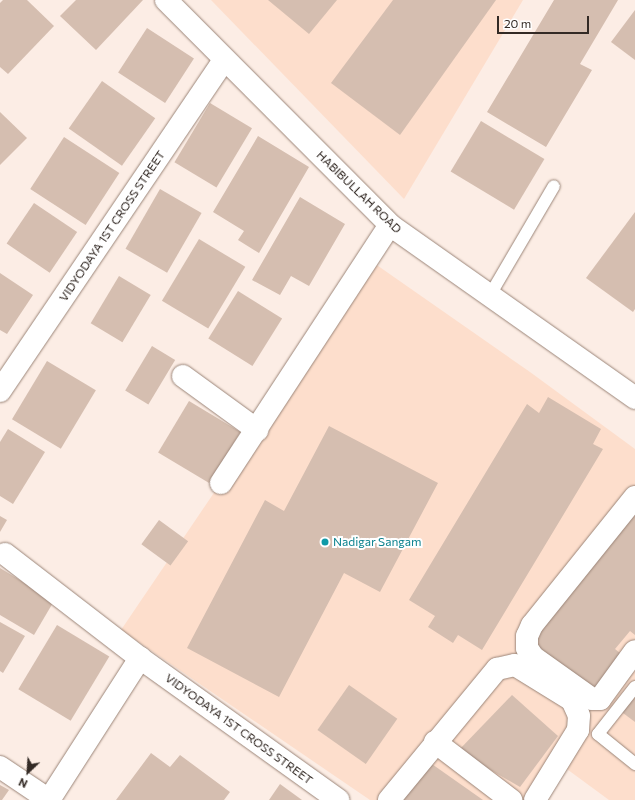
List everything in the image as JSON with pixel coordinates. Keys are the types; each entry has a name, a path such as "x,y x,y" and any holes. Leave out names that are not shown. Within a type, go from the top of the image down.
{"street":[{"name":"HABIBULLAH ROAD","path":"166,0 224,60 390,225 635,398"},
{"name":"VIDYODAYA 1ST CROSS STREET","path":"0,391 224,60"},
{"path":"221,483 390,225"},
{"path":"183,376 257,430"},
{"path":"635,497 532,625 527,636 527,648 533,657 592,699 600,699 635,651"},
{"name":"VIDYODAYA 1ST CROSS STREET","path":"5,554 140,658 338,800"},
{"path":"0,767 49,800 140,658"},
{"path":"389,800 497,668 515,665 572,700 579,716 578,730 535,800"},
{"path":"435,742 511,800"}],"lane":[{"path":"490,295 554,186"},
{"path":"635,687 598,734 635,764"}],"shaded area":[{"path":"211,0 523,0 404,199"},
{"path":"371,261 530,372 635,449 635,800 609,800 560,764 530,800 370,800 121,630"}],"building":[{"path":"3,0 27,0 54,26 8,74 0,67 0,3"},
{"path":"76,0 143,0 96,50 60,16"},
{"path":"268,0 337,0 309,34"},
{"path":"393,0 496,0 400,135 331,83"},
{"path":"554,0 618,0 580,64 592,70 546,147 487,112"},
{"path":"635,10 635,60 611,42"},
{"path":"147,28 194,58 165,103 118,72"},
{"path":"102,81 155,118 122,166 69,129"},
{"path":"210,103 252,128 216,187 174,162"},
{"path":"0,112 27,138 0,165"},
{"path":"481,121 544,159 514,210 451,172"},
{"path":"258,136 309,167 259,253 238,240 244,231 213,212"},
{"path":"64,137 119,173 86,225 30,189"},
{"path":"160,189 202,213 167,273 126,249"},
{"path":"300,197 345,224 309,286 291,276 280,295 252,280"},
{"path":"34,203 77,232 50,273 7,244"},
{"path":"635,212 635,309 633,312 586,278"},
{"path":"199,239 245,267 208,329 162,301"},
{"path":"0,273 33,295 7,334 0,330"},
{"path":"119,276 151,295 122,342 91,323"},
{"path":"238,291 282,319 252,366 208,338"},
{"path":"152,346 175,360 148,404 125,391"},
{"path":"47,361 96,390 61,449 12,419"},
{"path":"548,397 601,429 593,444 603,449 482,650 458,635 453,643 428,627 435,616 409,600 527,404 539,413"},
{"path":"189,401 240,432 210,483 158,452"},
{"name":"Nadigar Sangam","path":"329,426 438,483 380,592 344,573 279,697 187,648 265,500 284,511"},
{"path":"8,429 45,452 13,504 0,496 0,442"},
{"path":"635,510 635,635 630,631 615,649 625,657 597,692 531,642"},
{"path":"0,516 7,520 0,532"},
{"path":"159,520 188,541 170,565 141,544"},
{"path":"0,568 54,601 34,635 0,615"},
{"path":"0,622 25,636 3,673 0,671"},
{"path":"57,625 109,656 71,721 18,689"},
{"path":"349,685 397,719 366,764 317,730"},
{"path":"635,692 635,722 619,710"},
{"path":"512,695 558,736 520,787 458,751"},
{"path":"151,753 170,767 180,755 230,792 224,800 116,800"},
{"path":"429,762 483,800 402,800"},
{"path":"280,784 302,800 269,800"},
{"path":"0,785 9,790 2,800 0,800"}],"place":[{"name":"Nadigar Sangam","path":"325,542"}]}
